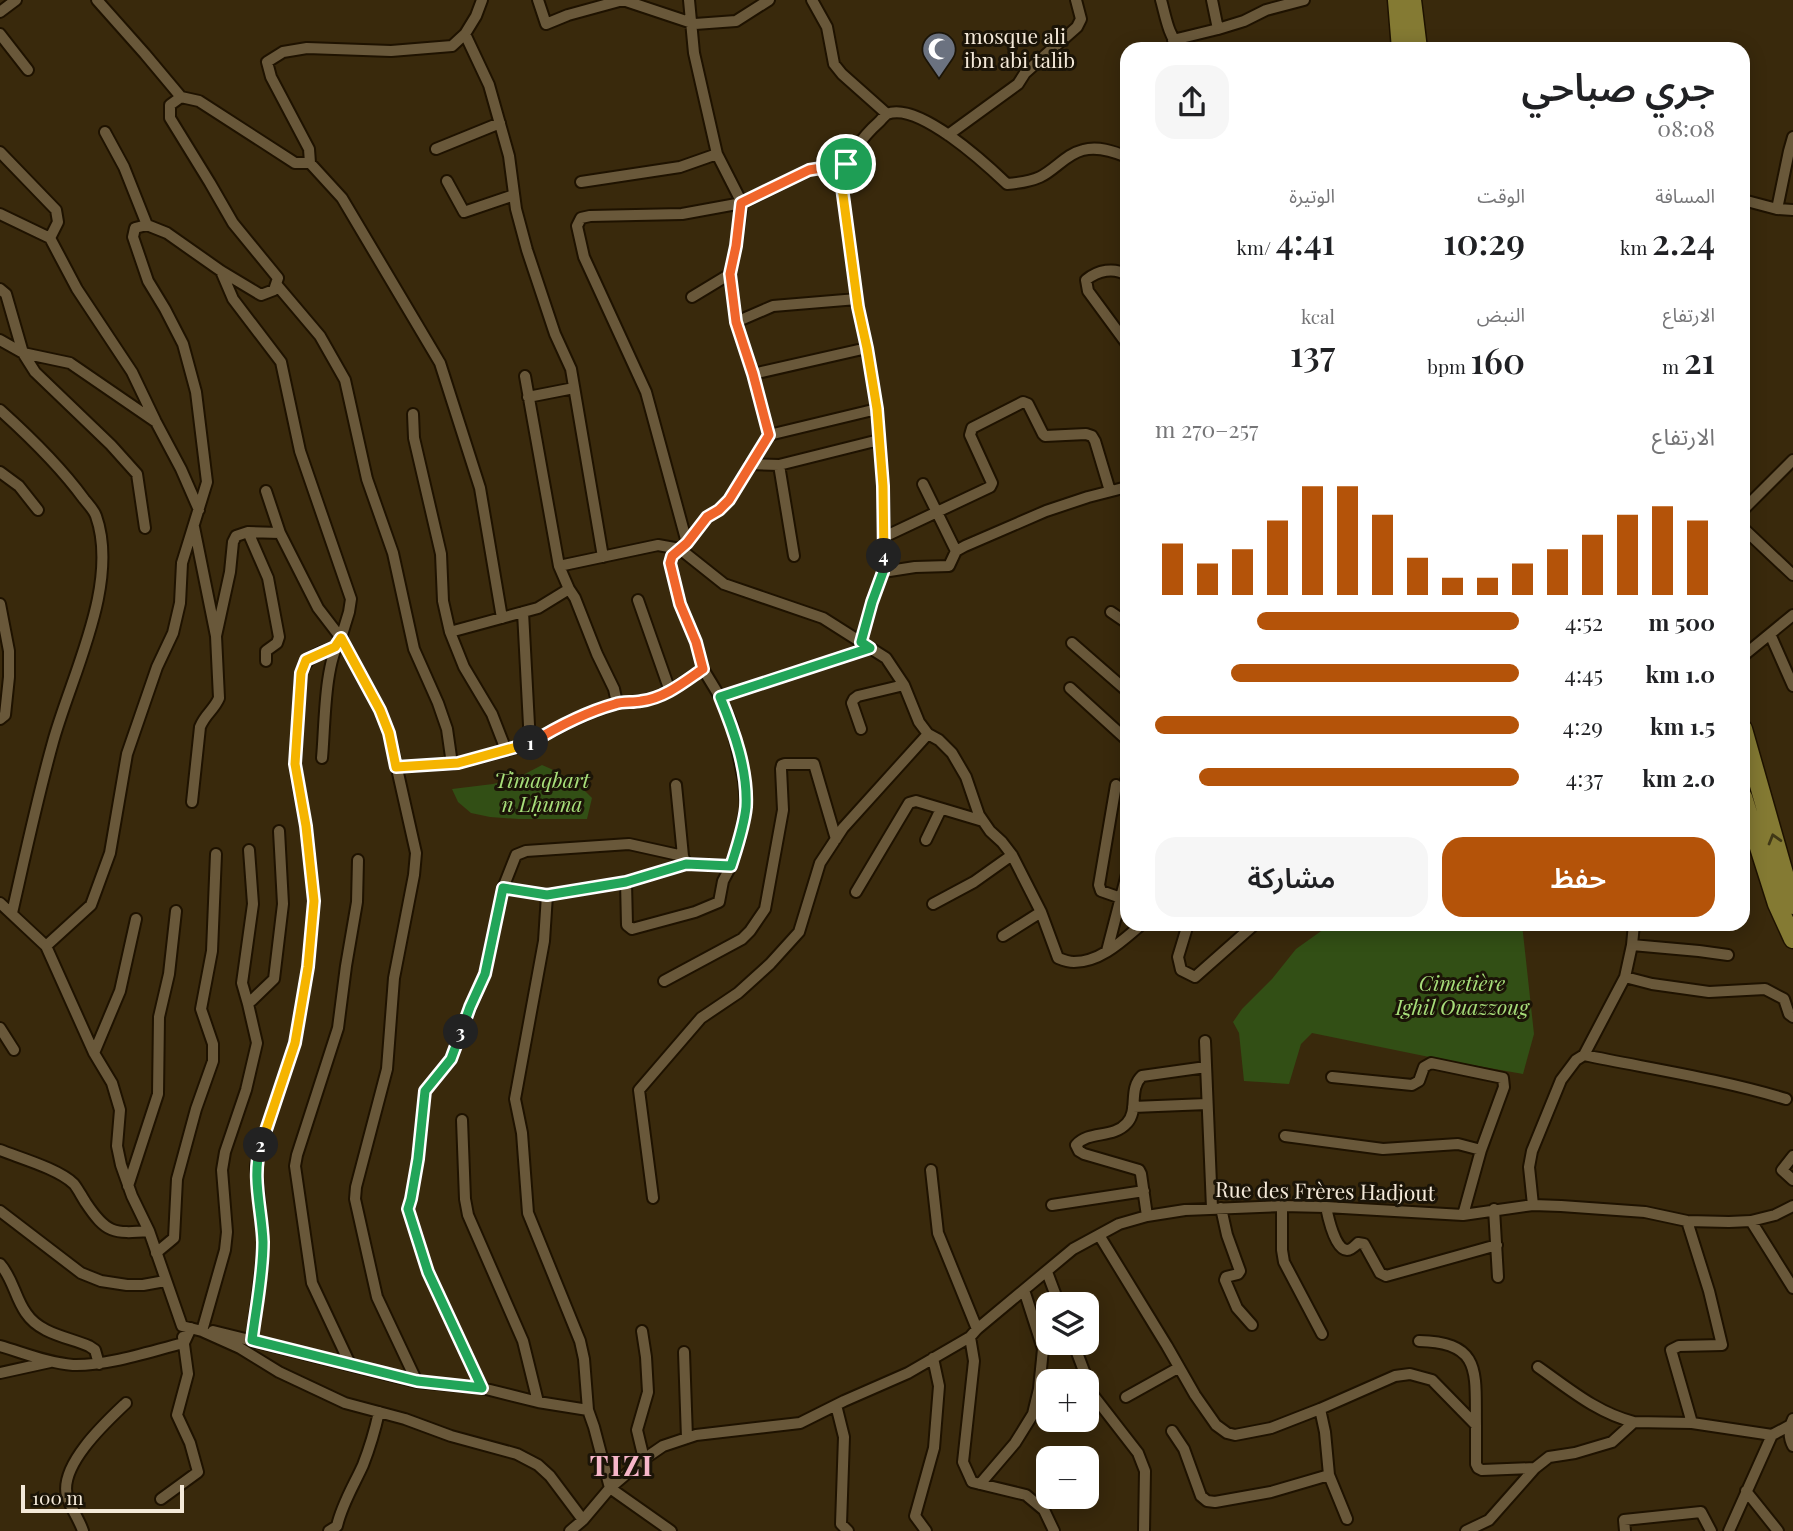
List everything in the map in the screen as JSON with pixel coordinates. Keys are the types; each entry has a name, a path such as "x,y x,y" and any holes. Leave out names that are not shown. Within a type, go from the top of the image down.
{"main road":[{"path":"1402,42 1405,4"},
{"path":"1405,4 1416,42"},
{"path":"1750,754 1789,876 1793,905"},
{"path":"1750,821 1777,904 1793,939"}],"street":[{"path":"97,0 181,97 199,101 295,163 310,163"},
{"path":"482,0 465,34 452,46 391,51 307,48 283,52 267,62 271,77 309,149 310,163 342,198 440,363 480,488 502,618"},
{"path":"538,0 546,24 568,15 624,0 695,24 736,21 769,0"},
{"path":"689,0 694,52 717,153 741,203 730,274 736,322 769,435"},
{"path":"812,0 827,27 834,64 842,74 887,114 920,118 981,159 1007,184 1022,183 1042,176 1061,161 1082,150 1109,150 1120,154"},
{"path":"948,135 1018,84 1025,73 1077,27 1082,19 1076,0"},
{"path":"1161,0 1169,30 1175,42"},
{"path":"1212,0 1219,29"},
{"path":"1185,42 1244,21 1265,5 1304,0"},
{"path":"0,34 28,70"},
{"path":"465,34 489,85 509,156 516,209 527,250 555,334 571,369 603,556"},
{"path":"46,946 91,905 110,853 127,754 157,667 173,632 180,603 182,563 208,482 196,392 183,344 148,281 133,237 135,228 147,225 167,233 261,295 274,290 278,278 233,223 170,118 170,106 181,97"},
{"path":"866,645 872,602 883,572 883,486 877,409 857,299 841,180 846,164 867,133 887,114"},
{"path":"436,149 500,123"},
{"path":"105,132 124,167 147,225"},
{"path":"1777,209 1793,137"},
{"path":"0,152 56,210 58,222 50,238"},
{"path":"581,182 680,167 717,153"},
{"path":"846,164 809,170 741,203 682,214 590,216 581,218 577,226 584,257 646,392 684,546 724,584 823,618 886,658 904,685 919,722 928,734 939,740 952,753 966,777 979,815 1012,855 1041,912 1058,958 1073,962 1093,958 1115,946 1133,931"},
{"path":"447,181 464,212 514,195"},
{"path":"1750,202 1793,210"},
{"path":"0,214 50,238 83,298 132,372 181,468 199,510"},
{"path":"1120,271 1109,270 1094,273 1086,280 1088,291 1120,334"},
{"path":"221,271 233,299 281,362 300,451 351,598 329,674 322,758"},
{"path":"692,297 730,274"},
{"path":"276,284 320,337 345,380 367,479 393,553 414,649 447,729 452,764"},
{"path":"0,289 6,295 23,353 35,372 111,444 137,474 145,528"},
{"path":"736,322 773,306 857,299"},
{"path":"0,340 23,353 70,363 156,422"},
{"path":"753,374 867,348"},
{"path":"525,376 559,566 614,690 617,703"},
{"path":"528,397 574,388"},
{"path":"884,537 990,487 992,484 970,432 972,428 1023,402 1028,404 1045,436 1092,436 1110,491"},
{"path":"626,882 627,925 632,929 695,912 719,902 723,881 740,838 746,807 740,757 732,725 720,697 703,669 696,642 680,604 670,563 672,556 684,546 707,517 729,500 769,435 877,409"},
{"path":"0,410 70,479 96,515 103,549 99,594 92,629 81,654 50,750 12,913"},
{"path":"413,414 414,438 442,554 443,601 450,632 464,667 492,714 506,750"},
{"path":"750,464 779,465 879,440"},
{"path":"1750,503 1793,460"},
{"path":"779,465 794,556"},
{"path":"0,472 19,486 38,510"},
{"path":"923,484 956,551"},
{"path":"883,572 949,566 956,551 1045,511 1120,489"},
{"path":"266,491 280,533 318,608 380,710 389,733 416,853 394,978 387,1069 355,1199 377,1297 417,1381"},
{"path":"192,802 200,727 204,717 219,698 216,636 193,524"},
{"path":"216,636 236,536 248,532 280,533"},
{"path":"248,532 268,578 279,637 277,643 266,651 266,661"},
{"path":"1750,535 1793,575"},
{"path":"559,566 658,545 684,546"},
{"path":"450,632 538,608 569,589"},
{"path":"638,600 670,691"},
{"path":"0,604 9,651 9,677 5,715 0,719"},
{"path":"1111,611 1120,618"},
{"path":"523,612 530,744"},
{"path":"1750,650 1793,615"},
{"path":"1770,634 1793,686"},
{"path":"252,1340 263,1240 256,1166 295,1043 308,967 314,901 306,826 295,764 301,673 306,660 338,643"},
{"path":"1072,643 1120,685"},
{"path":"720,697 866,645"},
{"path":"396,767 452,764 530,744 570,722 617,703 658,697 703,669"},
{"path":"861,729 852,703 854,699 904,685"},
{"path":"1070,688 1120,734"},
{"path":"653,1198 639,1090 701,1018 738,993 770,964 799,932 820,863 843,828 928,734"},
{"path":"664,981 742,939 765,909 783,810 782,765 814,764 836,839"},
{"path":"676,785 684,860"},
{"path":"1120,792 1099,885 1101,891 1120,898"},
{"path":"1750,801 1762,797"},
{"path":"856,892 909,803 916,801 983,821"},
{"path":"926,840 941,809"},
{"path":"248,1004 274,979 283,904 279,831"},
{"path":"482,1388 428,1272 408,1209 418,1159 425,1091 451,1059 485,974 503,888 516,855 526,851 629,844 684,860 731,866"},
{"path":"0,1346 53,1362 99,1364 184,1343 194,1329 225,1250 227,1232 222,1170 225,1152 247,1090 257,1043 242,983 253,904 249,850"},
{"path":"156,1253 174,1238 177,1179 213,1061 213,1044 201,1009 212,951 216,854"},
{"path":"933,904 974,882 1012,855"},
{"path":"350,1364 313,1283 295,1166 338,1028 358,902 358,860"},
{"path":"503,888 547,895 626,882 684,860"},
{"path":"547,895 544,941 515,1099 522,1133 528,1213 580,1341 588,1410 610,1488 671,1531"},
{"path":"1107,951 1120,902"},
{"path":"0,903 46,946 94,1053 112,1083 120,1110 117,1146 128,1186 149,1231 165,1281 194,1329 240,1348 279,1372 345,1403 517,1454 538,1465 550,1476 583,1520"},
{"path":"128,1186 158,1094 159,1017 169,974 176,911"},
{"path":"1003,936 1041,912"},
{"path":"94,1053 120,990 136,919"},
{"path":"1186,931 1178,957 1181,970 1195,976 1247,931"},
{"path":"1533,1205 1529,1167 1532,1151 1561,1080 1576,1059 1584,1055 1625,977 1633,931"},
{"path":"1632,945 1728,955"},
{"path":"1625,977 1709,992 1765,989 1784,999 1789,1014 1793,1017"},
{"path":"0,1028 14,1050"},
{"path":"1205,1041 1217,1208 1240,1271 1238,1274 1226,1276 1225,1280 1237,1308 1252,1325"},
{"path":"1584,1055 1744,1086 1786,1099"},
{"path":"1332,1077 1412,1085 1419,1082 1424,1067 1431,1063 1503,1077 1504,1087 1481,1150 1463,1215"},
{"path":"1147,1216 1142,1174 1139,1170 1084,1154 1076,1145 1081,1139 1120,1130 1130,1119 1134,1086 1142,1076 1206,1067"},
{"path":"1133,1107 1208,1104"},
{"path":"462,1120 468,1215 523,1341 538,1402"},
{"path":"1284,1136 1383,1149 1458,1144 1481,1150"},
{"path":"0,1150 53,1170 73,1184 97,1220 114,1231 149,1231"},
{"path":"1793,1156 1782,1170 1793,1180"},
{"path":"931,1170 938,1233 974,1333 974,1361 963,1462 972,1482 1026,1495 1044,1510 1054,1531"},
{"path":"1052,1205 1144,1192"},
{"name":"Rue des Frères Hadjout","path":"570,1531 610,1488 663,1446 696,1435 800,1423 908,1373 974,1333 1073,1250 1119,1224 1147,1216 1185,1209 1282,1206 1463,1215 1533,1205 1645,1212 1687,1221 1751,1221 1793,1206"},
{"path":"1282,1206 1284,1262 1322,1334"},
{"path":"1326,1207 1333,1233 1341,1247 1346,1250 1357,1243 1364,1244 1380,1273 1386,1276 1497,1245"},
{"path":"1494,1209 1498,1276"},
{"path":"0,1211 81,1273 101,1281 127,1285 165,1281"},
{"path":"1687,1221 1717,1317 1722,1345 1679,1346 1671,1350 1692,1423"},
{"path":"1751,1221 1793,1288"},
{"path":"1099,1235 1195,1395 1216,1425 1227,1433 1235,1435 1270,1428 1395,1376 1410,1374 1432,1380 1476,1425"},
{"path":"0,1264 26,1314 44,1329 95,1350 99,1364"},
{"path":"1047,1272 1054,1292"},
{"path":"980,1484 1015,1443 1033,1414 1043,1349 1024,1290"},
{"path":"194,1329 252,1340 417,1381 482,1388 538,1402 588,1410"},
{"path":"642,1331 648,1392 637,1430 644,1459"},
{"path":"1419,1342 1448,1343 1466,1353 1475,1376 1478,1468 1535,1468"},
{"path":"161,1499 198,1472 190,1443 177,1415 188,1374 184,1343"},
{"path":"684,1352 687,1438"},
{"path":"1078,1355 1093,1395 1138,1453 1145,1471 1144,1531"},
{"path":"926,1531 915,1516 934,1448 939,1386 933,1358"},
{"path":"0,1373 53,1362"},
{"path":"1538,1367 1588,1402 1616,1417 1634,1422 1692,1423 1772,1435"},
{"path":"1126,1397 1178,1368"},
{"path":"83,1531 67,1496 66,1480 96,1430 126,1403"},
{"path":"836,1405 844,1437 841,1524 848,1531"},
{"path":"1320,1409 1329,1475 1347,1519"},
{"path":"329,1531 337,1525 341,1510 362,1466 379,1412"},
{"path":"1466,1531 1489,1520 1535,1468 1549,1457 1575,1453 1612,1442 1634,1422"},
{"path":"1729,1531 1772,1435 1791,1423"},
{"path":"1791,1423 1790,1441 1793,1446"},
{"path":"1172,1431 1184,1449 1201,1496 1207,1501 1215,1502 1271,1492 1329,1475"},
{"path":"1746,1491 1778,1531"},
{"path":"1625,1531 1624,1520 1701,1512 1711,1531"}],"green space":[{"name":"Timaqbart n Lḥuma","path":"542,765 568,778 592,798 587,819 519,819 471,813 458,802 452,789 493,784 521,776"},
{"name":"Cimetière Ighil Ouazzoug","path":"1321,931 1523,931 1534,1034 1523,1074 1312,1033 1301,1044 1289,1084 1244,1081 1239,1033 1233,1022 1296,949"}],"place":[{"name":"mosque ali ibn abi talib","path":"939,79"}],"district":[{"name":"TIZI","path":"622,1466"}],"route":[{"path":"846,164 841,180 858,307 877,409 883,486 883,572 861,642 870,648 720,697 732,725 740,757 746,807 731,866 686,864 626,882 547,895 503,888 485,974 451,1059 425,1091 418,1159 408,1209 428,1272 482,1388 417,1381 252,1340 263,1240 256,1166 295,1043 308,967 314,901 306,826 295,764 301,673 306,660 335,647 341,638 380,710 389,733 396,767 458,763 530,744 591,712 617,703 658,697 703,669 696,642 680,604 671,559 707,517 729,500 769,435 736,322 730,274 741,203 809,170 846,164"}]}
